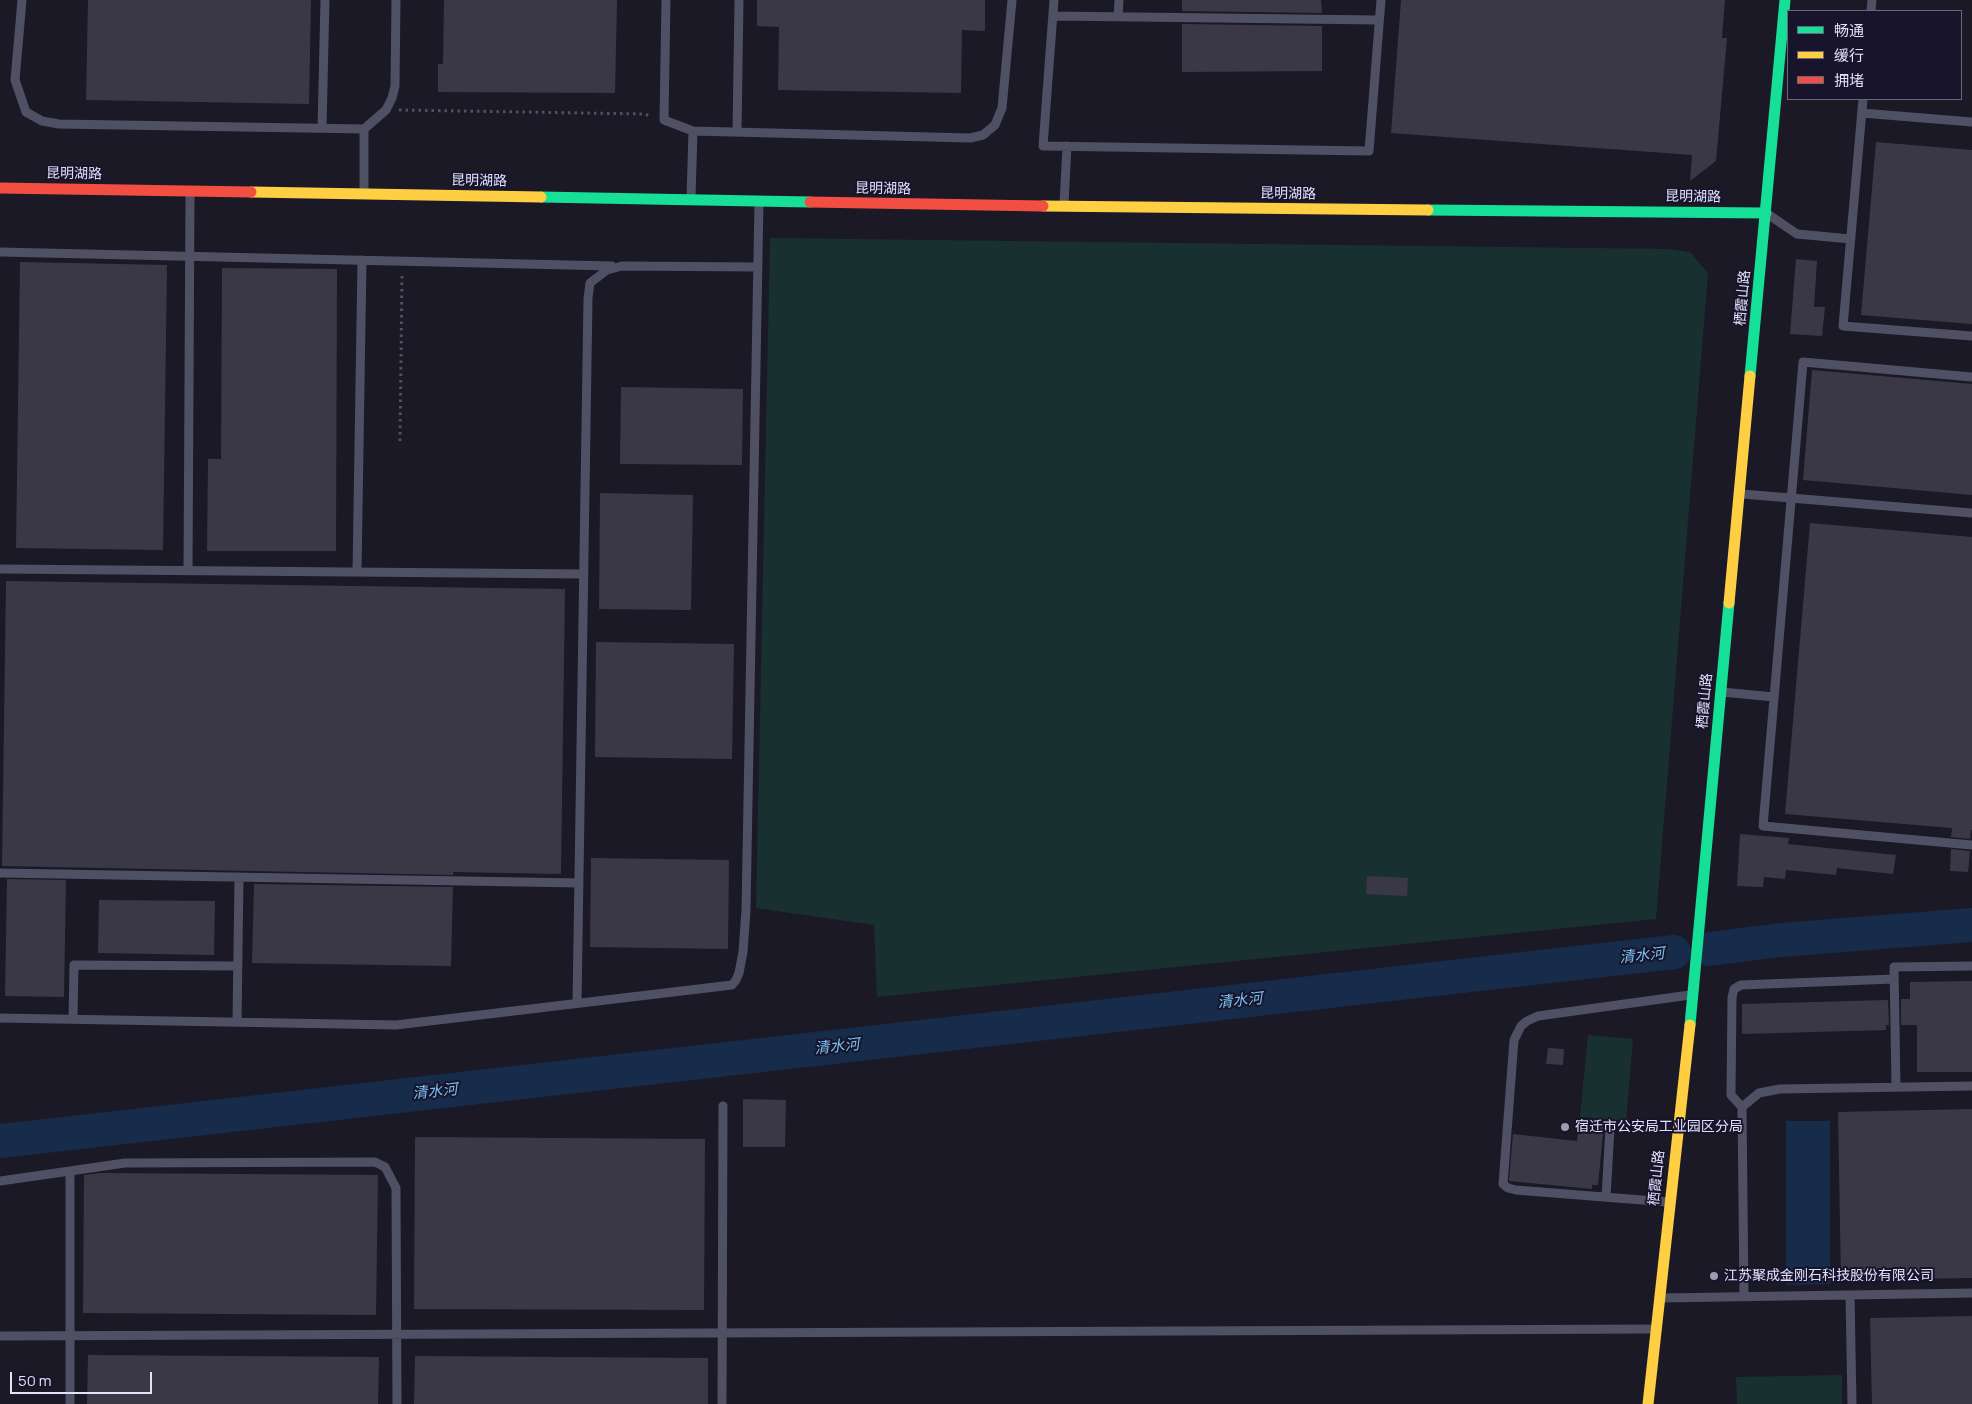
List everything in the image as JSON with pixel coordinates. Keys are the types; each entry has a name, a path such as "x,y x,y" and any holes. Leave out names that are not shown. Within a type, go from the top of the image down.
{"street":[{"name":"栖霞山路","path":"1648,1404 1693,994 1785,0"},
{"name":"昆明湖路","path":"0,188 758,202 1766,213"}],"lane":[{"path":"22,0 15,80 26,112 42,121 59,124 364,129 386,110 395,86 396,0"},
{"path":"322,128 325,0"},
{"path":"666,0 664,120 693,131 970,138 983,134 995,125 1002,108 1012,0"},
{"path":"737,132 739,0"},
{"path":"1054,0 1043,146 1369,150 1381,0"},
{"path":"1118,0 1118,17"},
{"path":"1053,16 1379,20"},
{"path":"1863,100 1843,326 1972,336"},
{"path":"1862,113 1972,122"},
{"path":"364,129 364,194"},
{"path":"691,201 693,131"},
{"path":"1064,206 1067,146"},
{"path":"188,571 190,191"},
{"path":"0,1018 396,1025 732,985 739,973 743,952 746,910 758,202"},
{"path":"1766,213 1796,234 1851,239"},
{"path":"0,252 622,266 758,267"},
{"path":"357,572 362,260"},
{"path":"577,1004 588,298 590,283 597,276 607,270 622,266"},
{"path":"1972,377 1803,362 1763,826 1972,845"},
{"path":"1740,493 1972,513"},
{"path":"0,569 584,574"},
{"path":"1721,692 1774,697"},
{"path":"0,873 579,883"},
{"path":"237,1022 240,877"},
{"path":"73,1019 74,965 238,966"},
{"path":"1896,1087 1894,967 1972,966"},
{"path":"1744,1297 1742,1107 1731,1095 1732,997 1734,989 1741,985 1894,979"},
{"path":"1670,1202 1516,1190 1508,1188 1503,1184 1514,1040 1527,1021 1538,1016 1693,994"},
{"path":"1742,1107 1759,1093 1780,1089 1972,1086"},
{"path":"722,1404 723,1106"},
{"path":"1606,1197 1610,1128"},
{"path":"0,1181 125,1163 375,1162 385,1167 396,1188 397,1404"},
{"path":"70,1171 70,1404"},
{"path":"1659,1298 1972,1293"},
{"path":"1850,1295 1852,1404"},
{"path":"0,1336 1656,1330"}],"path":[{"path":"386,110 645,114 664,120"},
{"path":"400,441 403,261"}],"green space":[{"path":"770,238 1669,249 1690,252 1708,273 1656,919 877,997 874,925 756,908"},
{"path":"1588,1035 1633,1039 1626,1121 1580,1117"},
{"path":"1842,1375 1842,1404 1737,1404 1736,1377"}],"water":[{"path":"1786,1121 1830,1121 1830,1284 1786,1285"}],"building":[{"path":"88,0 311,0 309,104 86,100"},
{"path":"444,0 617,0 615,93 438,92 438,64 443,64"},
{"path":"757,0 985,0 985,31 962,30 961,93 778,90 779,27 757,26"},
{"path":"1182,0 1321,0 1322,13 1182,11"},
{"path":"1401,0 1725,0 1722,38 1727,38 1716,161 1690,181 1692,155 1391,133"},
{"path":"1182,24 1322,26 1322,71 1182,72"},
{"path":"1876,142 1972,150 1972,324 1861,315"},
{"path":"1796,259 1817,261 1814,307 1825,307 1822,336 1790,334"},
{"path":"20,262 167,265 163,550 16,548"},
{"path":"222,268 337,269 336,551 207,551 208,459 221,459"},
{"path":"1812,370 1972,384 1972,495 1803,480"},
{"path":"621,387 743,389 742,465 620,464"},
{"path":"600,493 693,495 691,610 599,609"},
{"path":"1810,523 1972,537 1972,830 1970,839 1951,837 1952,828 1785,814"},
{"path":"6,581 565,589 561,874 453,872 453,875 2,866"},
{"path":"596,642 734,644 732,759 595,757"},
{"path":"1740,834 1789,838 1788,844 1896,855 1893,874 1837,868 1836,875 1786,870 1785,879 1764,877 1763,887 1737,886"},
{"path":"1951,849 1970,851 1968,872 1950,871"},
{"path":"591,858 729,860 728,949 590,947"},
{"path":"1367,876 1408,878 1407,896 1366,894"},
{"path":"7,879 66,880 64,997 5,996"},
{"path":"254,884 453,887 451,966 252,963"},
{"path":"99,900 215,901 214,955 98,953"},
{"path":"1972,981 1972,1072 1917,1072 1917,1025 1901,1025 1901,999 1910,999 1910,982"},
{"path":"1888,1000 1889,1025 1886,1025 1886,1030 1742,1034 1742,1004"},
{"path":"1548,1048 1564,1049 1563,1065 1546,1064"},
{"path":"743,1099 786,1100 785,1147 743,1147"},
{"path":"1972,1109 1972,1278 1841,1280 1838,1112"},
{"path":"1579,1122 1604,1124 1598,1185 1592,1185 1592,1189 1509,1181 1513,1134 1577,1141"},
{"path":"415,1137 705,1139 704,1310 414,1309"},
{"path":"100,1173 378,1175 376,1315 83,1313 84,1175"},
{"path":"1972,1316 1972,1404 1872,1404 1870,1318"},
{"path":"88,1355 379,1357 378,1404 87,1404"},
{"path":"415,1356 708,1358 708,1404 414,1404"}],"waterway":[{"name":"清水河","path":"1709,949 1781,940 1972,925"},
{"name":"清水河","path":"0,1141 1674,952"}],"traffic: fast":[{"path":"1750,376 1785,0"},
{"path":"541,197 810,202"},
{"path":"1428,210 1766,213"},
{"path":"1690,1025 1729,603"}],"traffic: slow":[{"path":"251,192 541,197"},
{"path":"1043,206 1428,210"},
{"path":"1729,603 1750,376"},
{"path":"1648,1404 1690,1025"}],"traffic: jam":[{"path":"0,188 251,192"},
{"path":"810,202 1043,206"}],"place":[{"name":"宿迁市公安局工业园区分局","path":"1565,1127"},
{"name":"江苏聚成金刚石科技股份有限公司","path":"1714,1276"}]}
